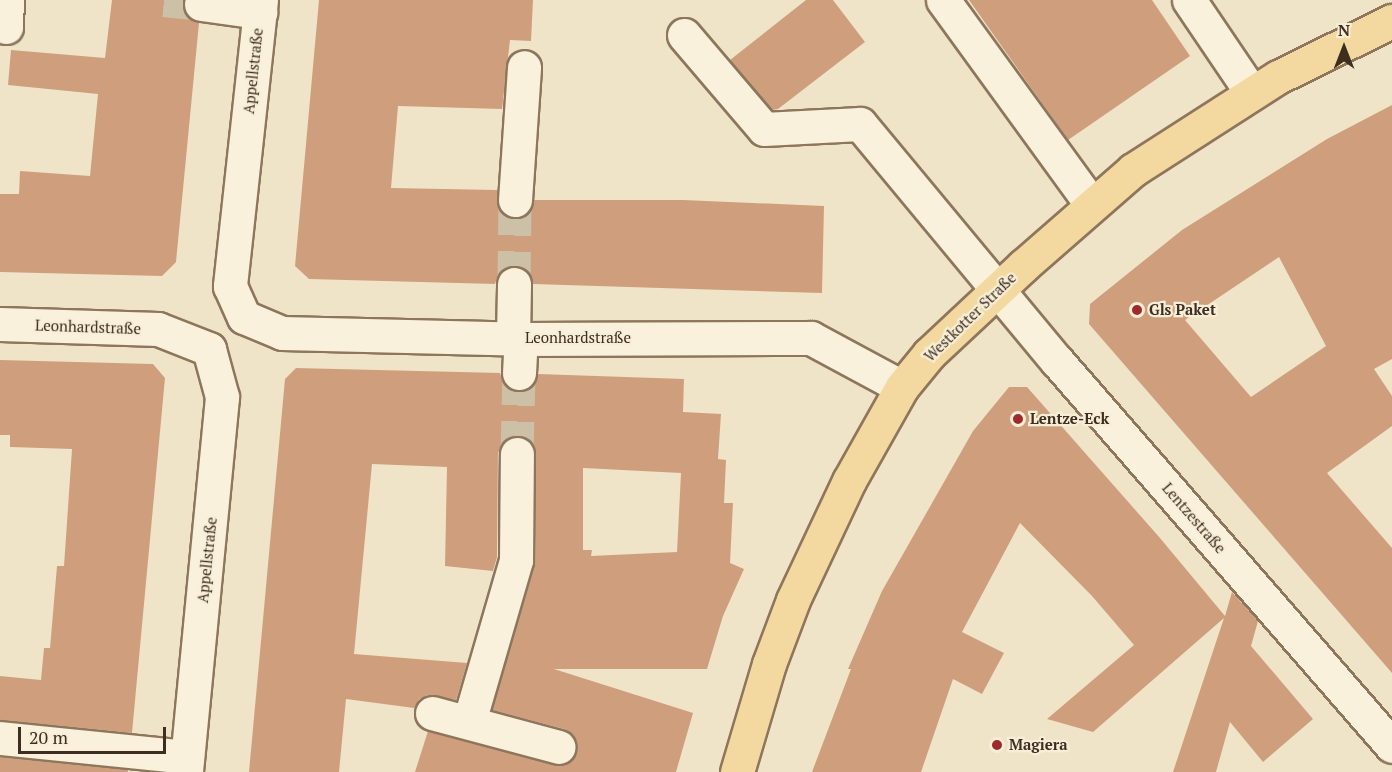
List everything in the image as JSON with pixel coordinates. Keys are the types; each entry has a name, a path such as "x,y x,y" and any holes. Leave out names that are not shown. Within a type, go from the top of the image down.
{"main road":[{"name":"Westkotter Straße","path":"737,772 769,664 793,600 849,481 902,387 929,354 997,290 1133,170 1251,93 1392,21"}],"street":[{"path":"943,0 1092,205"},
{"path":"1189,0 1251,93"},
{"path":"201,4 260,6"},
{"name":"Appellstraße","path":"244,317 230,286 260,6"},
{"name":"Lentzestraße","path":"684,35 764,129 860,124 997,290 1392,746"},
{"path":"515,200 524,67"},
{"path":"514,284 519,373"},
{"name":"Leonhardstraße","path":"244,317 282,333 517,338 811,338 902,387"},
{"name":"Leonhardstraße","path":"0,324 158,329 209,349"},
{"name":"Appellstraße","path":"187,764 222,398 209,349"},
{"path":"470,722 516,560 517,454"},
{"path":"432,713 559,747"},
{"path":"0,738 187,764"}],"building":[{"path":"112,0 183,0 184,12 190,19 199,23 176,262 162,276 0,272 0,194 19,194 20,171 90,176 98,94 8,85 11,50 105,58"},
{"path":"319,0 533,0 531,41 510,40 502,109 398,106 391,188 497,190 498,209 505,216 514,219 523,217 530,211 534,200 683,200 824,206 822,293 533,284 530,274 515,265 504,268 495,284 309,279 295,266"},
{"path":"806,0 833,0 865,42 778,109 772,110 730,60"},
{"path":"969,0 1152,0 1190,56 1068,140"},
{"path":"1392,105 1392,359 1374,369 1392,396 1392,426 1327,473 1392,548 1392,673 1089,324 1090,304 1182,230 1327,139","holes":["1279,257 1326,346 1251,397 1185,320"]},
{"path":"0,360 153,364 165,378 132,733 0,720 0,676 41,680 44,648 50,648 57,566 64,566 72,449 10,447 10,435 0,435"},
{"path":"296,368 500,373 508,388 518,392 534,384 538,374 684,379 683,412 721,414 718,459 726,460 724,503 733,503 730,563 744,569 723,616 707,669 554,669 693,713 676,772 415,772 428,731 555,765 564,765 572,761 577,752 577,742 573,734 564,729 492,710 535,560 536,454 534,445 527,438 517,435 508,437 501,444 498,453 497,557 493,571 445,566 447,467 372,464 354,654 467,663 456,700 428,695 419,699 414,708 346,699 339,772 249,772 285,379","holes":["583,468 681,473 677,552 591,556 592,550 583,550"]},
{"path":"1009,387 1027,387 1160,538 1225,616 1232,592 1258,621 1251,646 1313,719 1263,762 1230,722 1216,772 1173,772 1224,618 1093,732 1047,719 1134,645 1092,596 1020,523 962,632 1004,653 982,694 953,679 921,772 812,772 851,669 848,669 882,591 973,431"},
{"path":"0,757 128,770 128,772 0,772"}],"tunnel":[{"path":"164,0 201,4"},
{"path":"514,284 515,200"},
{"path":"517,454 519,373"}],"place":[{"name":"Gls Paket","path":"1137,310"},
{"name":"Lentze-Eck","path":"1018,419"},
{"name":"Magiera","path":"997,745"}]}
